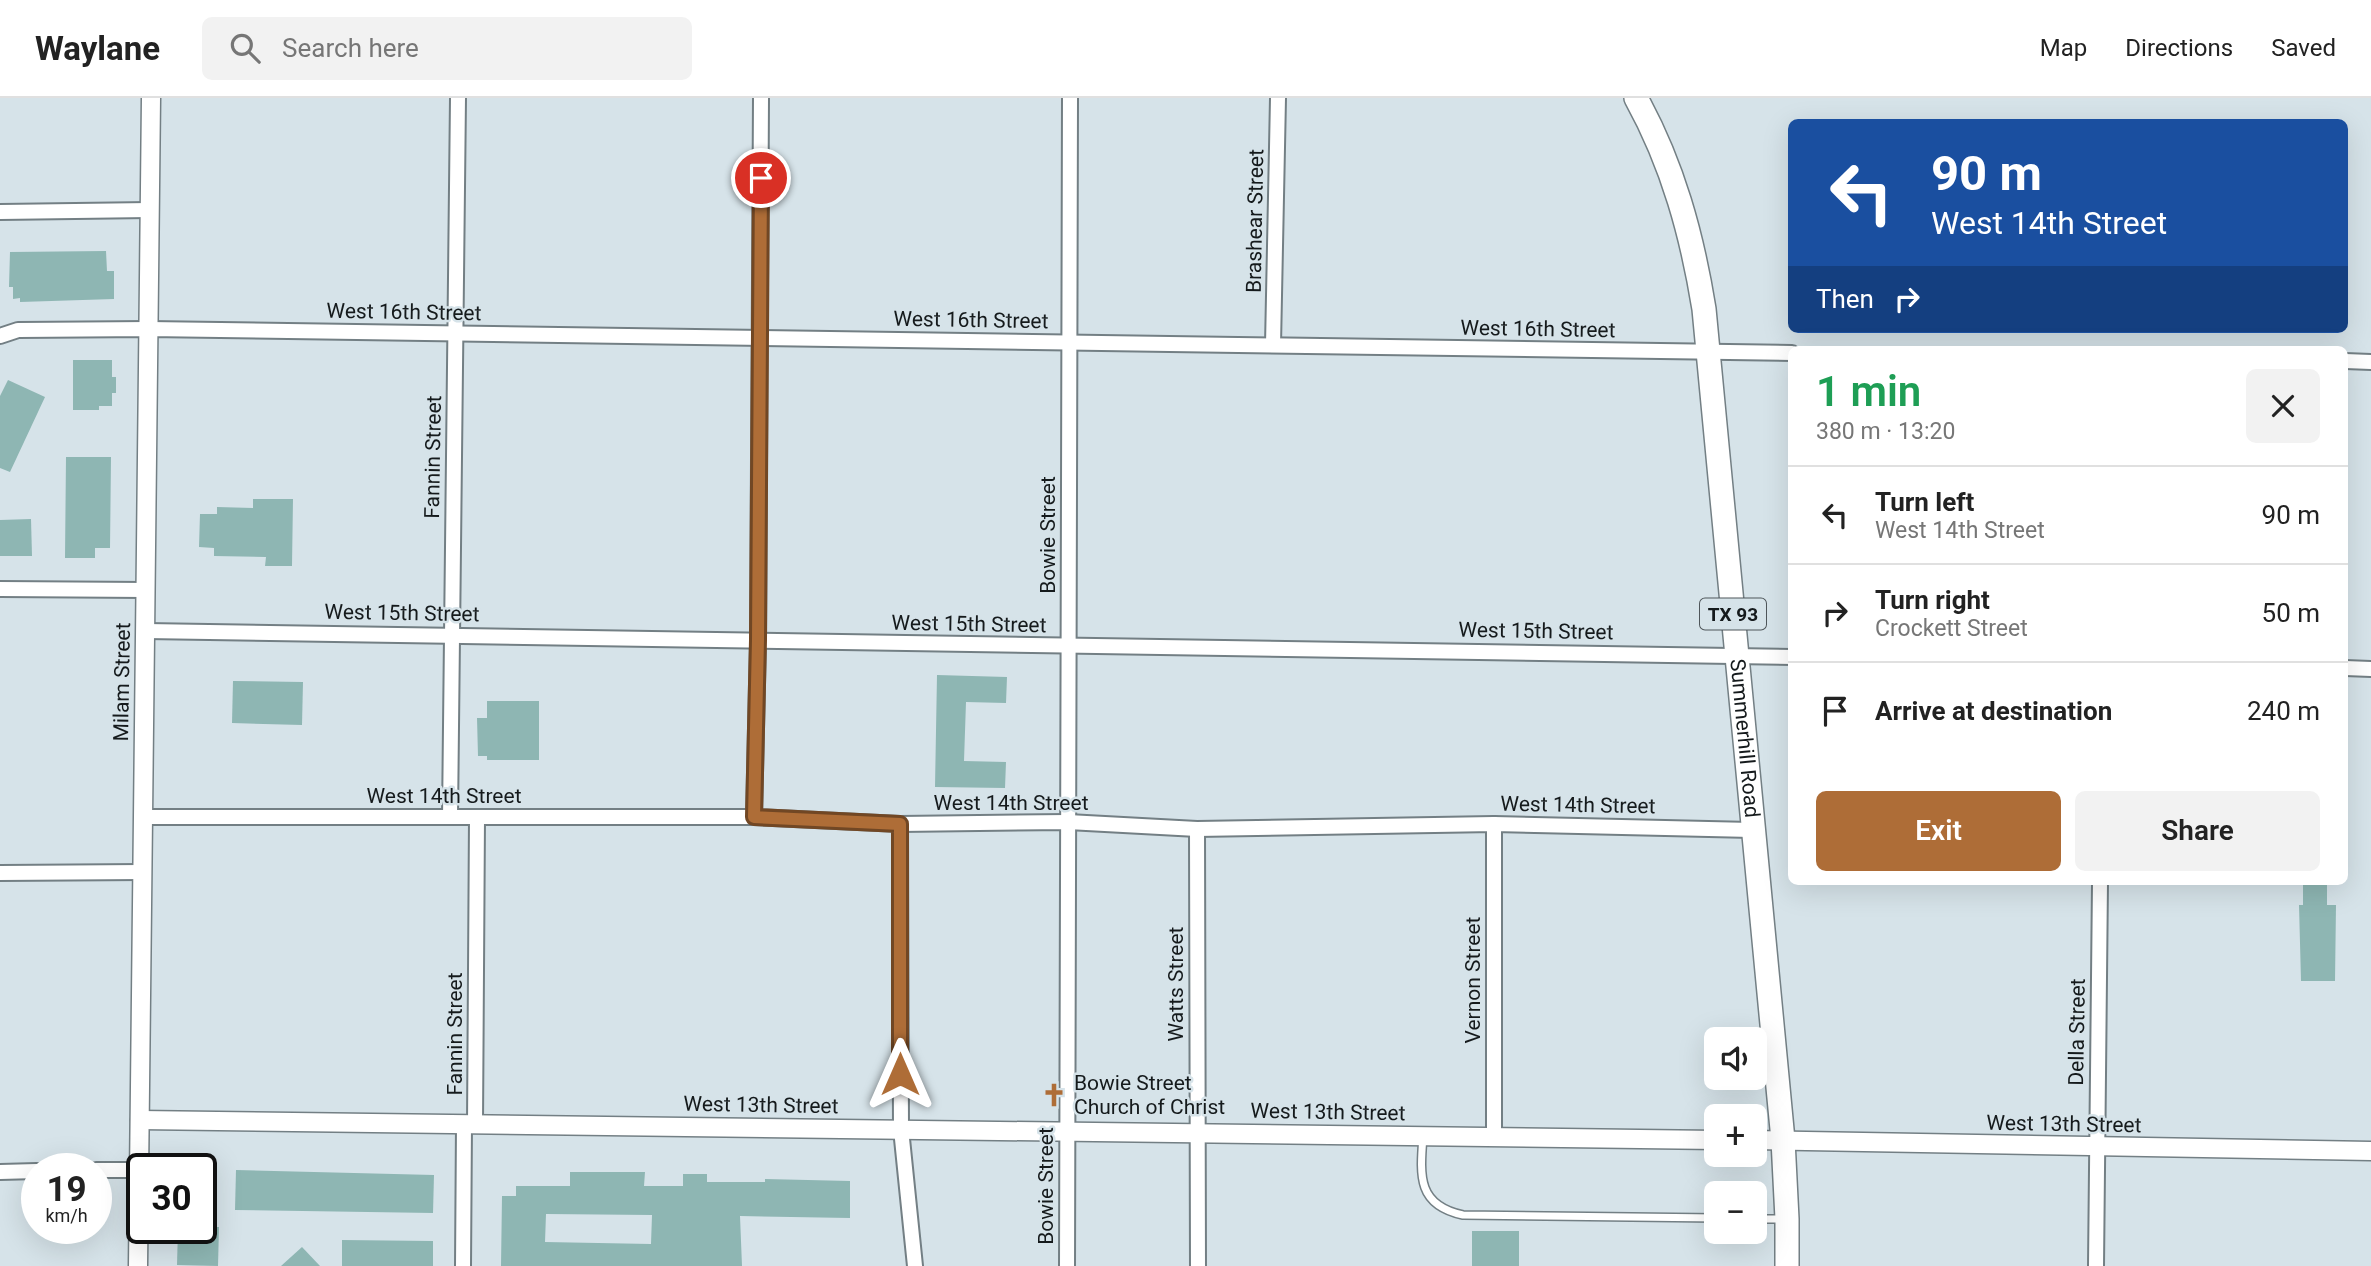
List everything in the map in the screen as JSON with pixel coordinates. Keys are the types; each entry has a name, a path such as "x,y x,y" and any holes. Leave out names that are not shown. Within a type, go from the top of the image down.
{"main road":[{"name":"Summerhill Road","path":"1636,98 1661,147 1680,199 1696,256 1709,352 1783,1140 1787,1266"}],"street":[{"name":"Milam Street","path":"139,1153 152,98"},
{"name":"Fannin Street","path":"450,817 458,98"},
{"path":"754,817 761,338 761,98"},
{"name":"Bowie Street","path":"1067,1266 1070,98"},
{"name":"Brashear Street","path":"1273,345 1278,98"},
{"path":"0,212 150,210"},
{"name":"West 16th Street","path":"0,335 18,330 149,329 1788,353"},
{"path":"2348,361 2371,362"},
{"path":"0,589 146,590"},
{"name":"West 15th Street","path":"146,631 1788,657"},
{"path":"2348,668 2371,669"},
{"name":"West 14th Street","path":"143,817 754,817 900,824 1068,822 1197,829 1494,824 1752,830"},
{"name":"Fannin Street","path":"463,1266 470,1124 477,818"},
{"path":"900,824 901,1129 915,1266"},
{"name":"Vernon Street","path":"1494,824 1494,1137"},
{"name":"Watts Street","path":"1197,829 1198,1266"},
{"path":"0,873 143,872"},
{"name":"Della Street","path":"2095,1266 2100,885"},
{"name":"West 13th Street","path":"140,1120 1704,1140"},
{"name":"West 13th Street","path":"1767,1140 2371,1151"},
{"path":"0,1172 21,1171"},
{"name":"Milam Street","path":"138,1244 138,1266"}],"lane":[{"path":"1423,1136 1422,1182 1436,1205 1448,1212 1463,1215 1704,1218"},
{"path":"1767,1219 1787,1219"}],"building":[{"path":"106,251 107,271 114,271 114,299 20,302 20,298 13,299 13,287 9,287 10,252"},
{"path":"73,360 112,360 116,393 112,393 112,406 99,406 99,410 73,410"},
{"path":"8,380 45,397 10,472 0,468 0,396"},
{"path":"66,457 111,457 110,548 95,548 95,558 65,558"},
{"path":"253,499 293,499 292,566 265,566 266,557 214,556 214,548 199,547 200,514 217,514 217,507 253,508"},
{"path":"31,519 32,556 0,556 0,520"},
{"path":"937,675 1007,677 1006,703 966,702 964,761 1006,762 1005,788 935,787"},
{"path":"233,681 303,682 302,725 232,723"},
{"path":"487,701 539,701 539,760 487,760 487,756 478,756 477,718 487,718"},
{"path":"2303,885 2327,885 2327,905 2336,905 2335,981 2301,981 2299,905 2303,905"},
{"path":"236,1170 434,1175 433,1213 235,1210"},
{"path":"570,1172 645,1172 644,1186 683,1186 683,1174 707,1174 707,1182 765,1182 765,1179 850,1181 850,1218 740,1216 742,1266 501,1266 502,1196 516,1196 516,1186 570,1186","holes":["546,1214 652,1215 651,1244 545,1242"]},
{"path":"217,1227 218,1266 177,1265 178,1244 217,1244"},
{"path":"1472,1231 1519,1231 1519,1266 1472,1266"},
{"path":"342,1240 433,1241 433,1266 342,1266"},
{"path":"302,1247 320,1266 281,1266"}],"place":[{"name":"Bowie Street Church of Christ","path":"1054,1095"}],"route":[{"path":"761,178 754,817 900,824 900,1074"}]}
